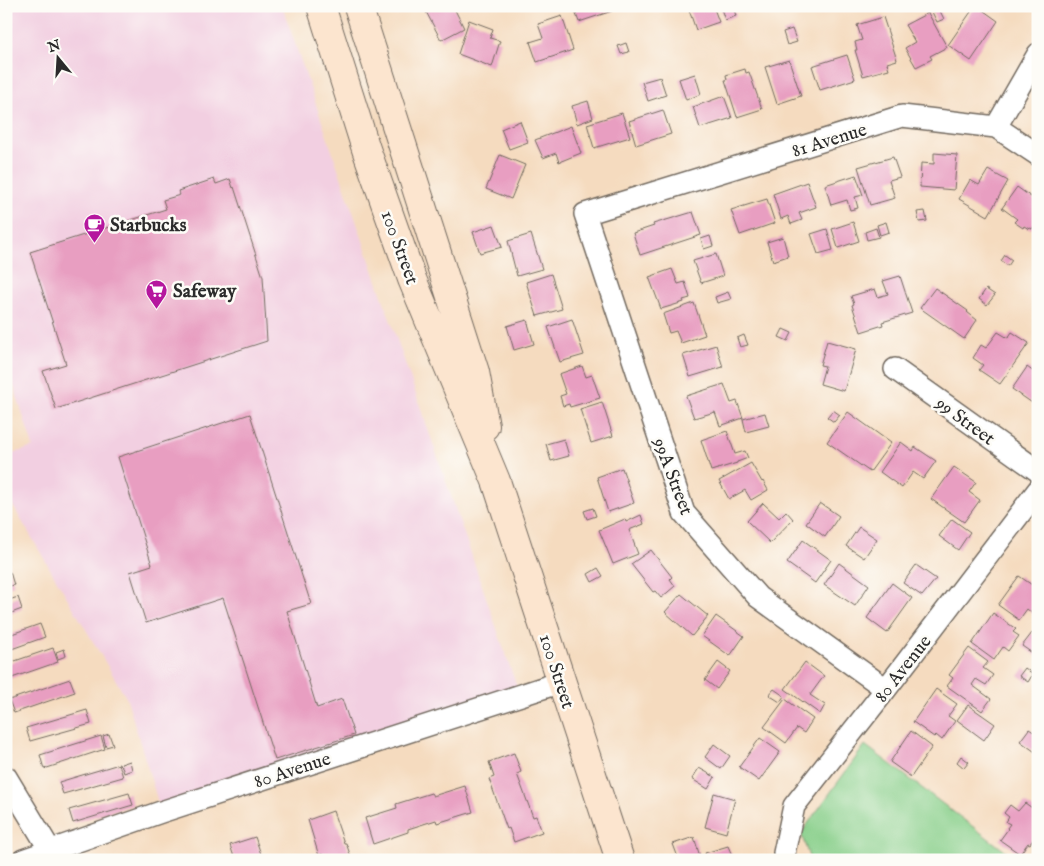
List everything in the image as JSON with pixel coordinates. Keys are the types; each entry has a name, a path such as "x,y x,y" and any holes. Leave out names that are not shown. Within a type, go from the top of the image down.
{"main road":[{"name":"100 Street","path":"321,6 366,149 412,279 496,482 620,860"},
{"name":"100 Street","path":"358,6 475,372 496,482"}],"street":[{"path":"1038,54 996,127 1038,155"},
{"name":"81 Avenue","path":"585,214 902,116 996,127"},
{"name":"99A Street","path":"585,214 684,513 758,598 886,689"},
{"name":"99 Street","path":"895,369 1038,471"},
{"name":"80 Avenue","path":"785,856 794,806 1038,490"},
{"name":"80 Avenue","path":"23,860 161,812 561,682"},
{"path":"6,777 50,850"}],"shaded area":[{"path":"6,6 282,6 520,696 161,812 127,699 6,494 6,456 33,447 6,361"}],"green space":[{"path":"865,745 1017,860 810,860 801,833"}],"building":[{"path":"423,6 453,6 464,28 441,40"},
{"path":"573,6 610,6 612,11 579,22"},
{"path":"699,6 713,6 719,22 696,30 689,10"},
{"path":"720,6 733,6 736,16 725,20"},
{"path":"975,6 998,21 971,61 948,45"},
{"path":"939,9 944,19 937,22 932,12"},
{"path":"928,13 947,47 930,56 932,59 916,67 905,48 915,42 905,25"},
{"path":"562,16 573,50 537,62 530,42 543,38 538,24"},
{"path":"883,17 897,60 887,63 889,69 863,76 855,50 857,50 855,42 862,40 857,25"},
{"path":"469,20 493,29 490,38 500,41 492,67 458,54"},
{"path":"792,29 797,42 787,45 783,32"},
{"path":"626,43 629,52 621,54 618,46"},
{"path":"847,55 855,79 820,90 812,66"},
{"path":"789,60 801,96 777,104 765,67"},
{"path":"745,69 746,73 749,72 762,109 737,117 725,80 727,80 726,75"},
{"path":"695,74 701,94 686,100 679,79"},
{"path":"660,77 666,95 648,101 642,82"},
{"path":"724,96 732,118 700,128 693,107"},
{"path":"588,101 593,118 577,124 572,106"},
{"path":"663,110 671,134 636,145 629,121"},
{"path":"622,113 630,137 594,148 587,124"},
{"path":"520,121 528,142 509,149 501,129"},
{"path":"571,126 581,153 559,162 556,153 543,158 535,140"},
{"path":"934,153 957,155 954,190 920,187 921,163 934,164"},
{"path":"500,155 525,165 511,199 486,189"},
{"path":"893,157 900,177 889,180 895,198 870,205 858,167"},
{"path":"988,170 1008,181 988,216 959,199 970,180 979,185"},
{"path":"856,175 863,195 855,197 858,208 850,210 847,200 831,205 825,185"},
{"name":"Safeway","path":"214,179 216,184 230,179 234,187 263,277 267,341 56,409 43,371 66,364 30,252 166,209 163,200 180,195 178,191"},
{"path":"807,182 816,207 799,213 802,220 791,224 788,216 781,219 773,194"},
{"path":"1017,187 1038,202 1038,221 1032,229 1024,226 1023,228 1014,222 1017,219 1002,208"},
{"path":"767,199 775,223 740,235 731,210"},
{"path":"925,211 927,221 919,222 917,212"},
{"path":"693,212 701,235 640,255 633,233 654,226 653,224"},
{"path":"853,222 859,241 838,248 832,229"},
{"path":"886,222 889,232 880,235 877,225"},
{"path":"494,225 502,247 480,253 473,232"},
{"path":"876,228 879,237 867,240 865,232"},
{"path":"827,229 833,250 818,254 811,234"},
{"path":"531,234 542,269 517,276 508,241"},
{"path":"710,236 713,246 704,249 701,239"},
{"path":"783,237 788,256 773,261 767,242"},
{"path":"716,254 723,276 701,283 693,261"},
{"path":"1005,255 1012,260 1008,266 1001,261"},
{"path":"672,269 678,284 685,282 690,298 683,300 684,302 661,309 649,277"},
{"path":"551,274 562,309 537,316 526,282"},
{"path":"900,276 912,313 882,322 883,325 861,332 851,296 875,289 878,297 888,294 883,281"},
{"path":"935,288 968,311 977,320 964,339 920,308"},
{"path":"986,289 995,295 987,305 979,299"},
{"path":"728,292 731,299 717,303 715,297"},
{"path":"694,303 705,335 681,343 676,331 669,333 663,314"},
{"path":"572,319 584,355 560,362 548,327"},
{"path":"527,320 534,344 514,350 507,326"},
{"path":"783,329 792,333 788,341 779,337"},
{"path":"998,332 1008,338 1012,332 1029,343 1000,384 979,370 983,365 973,358 981,345 986,348"},
{"path":"744,335 748,345 740,347 737,338"},
{"path":"827,341 856,349 844,391 820,384 825,366 820,365"},
{"path":"716,345 723,367 690,377 683,355"},
{"path":"582,366 586,377 592,375 600,398 570,407 569,404 563,406 560,396 566,394 559,374"},
{"path":"1027,367 1038,375 1038,407 1012,389"},
{"path":"724,384 731,403 737,401 743,418 720,426 715,412 694,418 686,396"},
{"path":"602,402 613,436 591,443 580,409"},
{"path":"833,410 840,415 834,422 827,417"},
{"path":"848,412 891,443 870,472 827,442"},
{"path":"765,413 769,426 746,432 743,419"},
{"path":"250,414 311,604 287,611 317,708 342,699 354,735 275,760 223,598 146,623 130,572 152,565 118,457"},
{"path":"727,431 735,454 745,451 748,458 711,471 701,440"},
{"path":"564,439 569,456 551,461 546,444"},
{"path":"901,442 913,451 915,447 936,461 923,479 913,472 902,488 880,472"},
{"path":"751,463 768,490 751,500 745,490 729,499 719,481"},
{"path":"954,467 976,482 969,492 980,500 964,522 931,499"},
{"path":"622,468 634,503 608,512 597,477"},
{"path":"763,503 779,518 786,511 793,519 770,543 747,521"},
{"path":"820,503 839,516 825,537 806,523"},
{"path":"593,508 596,516 587,519 584,511"},
{"path":"641,515 644,524 629,530 638,554 613,564 599,530 625,519 626,522"},
{"path":"952,519 970,532 958,550 939,536"},
{"path":"859,527 877,539 864,558 846,546"},
{"path":"803,540 831,560 815,583 787,563"},
{"path":"651,550 672,577 670,579 675,586 661,598 655,591 653,592 631,564"},
{"path":"839,563 869,585 855,606 824,585"},
{"path":"916,565 936,579 922,596 903,583"},
{"path":"598,568 603,576 592,582 588,574"},
{"path":"10,572 14,585 6,587 6,573"},
{"path":"1019,576 1038,589 1038,609 1034,615 1027,609 1019,620 998,605"},
{"path":"892,583 912,598 887,633 867,618"},
{"path":"681,594 708,616 692,636 665,612"},
{"path":"18,597 22,609 6,615 6,601"},
{"path":"993,613 1016,629 1013,632 1019,636 1008,651 1003,647 994,660 972,644"},
{"path":"716,616 744,636 730,656 702,636"},
{"path":"40,624 45,637 6,651 6,636"},
{"path":"1032,633 1038,636 1038,657 1022,646"},
{"path":"53,648 58,662 6,680 6,664"},
{"path":"969,648 988,662 983,668 993,675 986,685 976,679 972,685 991,699 982,711 947,686 953,678 949,675"},
{"path":"64,649 66,656 58,659 56,652"},
{"path":"718,662 730,671 717,689 705,680"},
{"path":"805,662 824,676 810,695 825,705 820,714 785,689"},
{"path":"1025,668 1033,674 1028,682 1019,676"},
{"path":"70,679 75,692 14,713 9,700"},
{"path":"774,689 784,696 780,702 769,695"},
{"path":"936,689 957,704 948,716 955,721 942,740 936,735 934,737 913,722"},
{"path":"785,699 813,719 804,733 797,728 786,743 764,727"},
{"path":"968,705 995,724 984,740 957,720"},
{"path":"87,710 91,724 30,741 26,728"},
{"path":"1029,729 1038,735 1038,754 1020,741"},
{"path":"911,731 932,747 911,777 890,762"},
{"path":"109,734 113,745 106,747 103,736"},
{"path":"101,736 105,749 44,769 40,755"},
{"path":"760,738 780,752 759,781 739,767"},
{"path":"714,744 730,756 721,769 705,757"},
{"path":"514,753 521,772 517,774 533,817 536,816 542,832 514,842 509,828 507,829 489,779 494,777 489,762"},
{"path":"961,756 969,762 964,768 957,762"},
{"path":"130,761 132,770 124,773 121,764"},
{"path":"119,764 123,777 63,794 59,782"},
{"path":"699,768 715,777 708,789 692,779"},
{"path":"465,786 473,812 437,823 436,820 408,829 408,832 373,844 365,818 397,808 396,804 431,793 433,796"},
{"path":"129,793 133,805 73,823 69,810"},
{"path":"714,793 735,799 726,833 705,827"},
{"path":"1025,803 1038,812 1038,836 1036,835 1030,844 1028,843 1020,854 1000,840 1010,824 1006,822 1009,817 1004,813 1010,805 1018,811"},
{"path":"333,811 352,860 323,860 322,854 319,856 308,820"},
{"path":"255,837 263,860 235,860 230,845"},
{"path":"694,837 701,860 679,860 673,844"},
{"path":"728,846 734,860 708,860 705,853"}],"place":[{"name":"Starbucks","path":"94,243"},
{"name":"Safeway","path":"157,309"}]}
